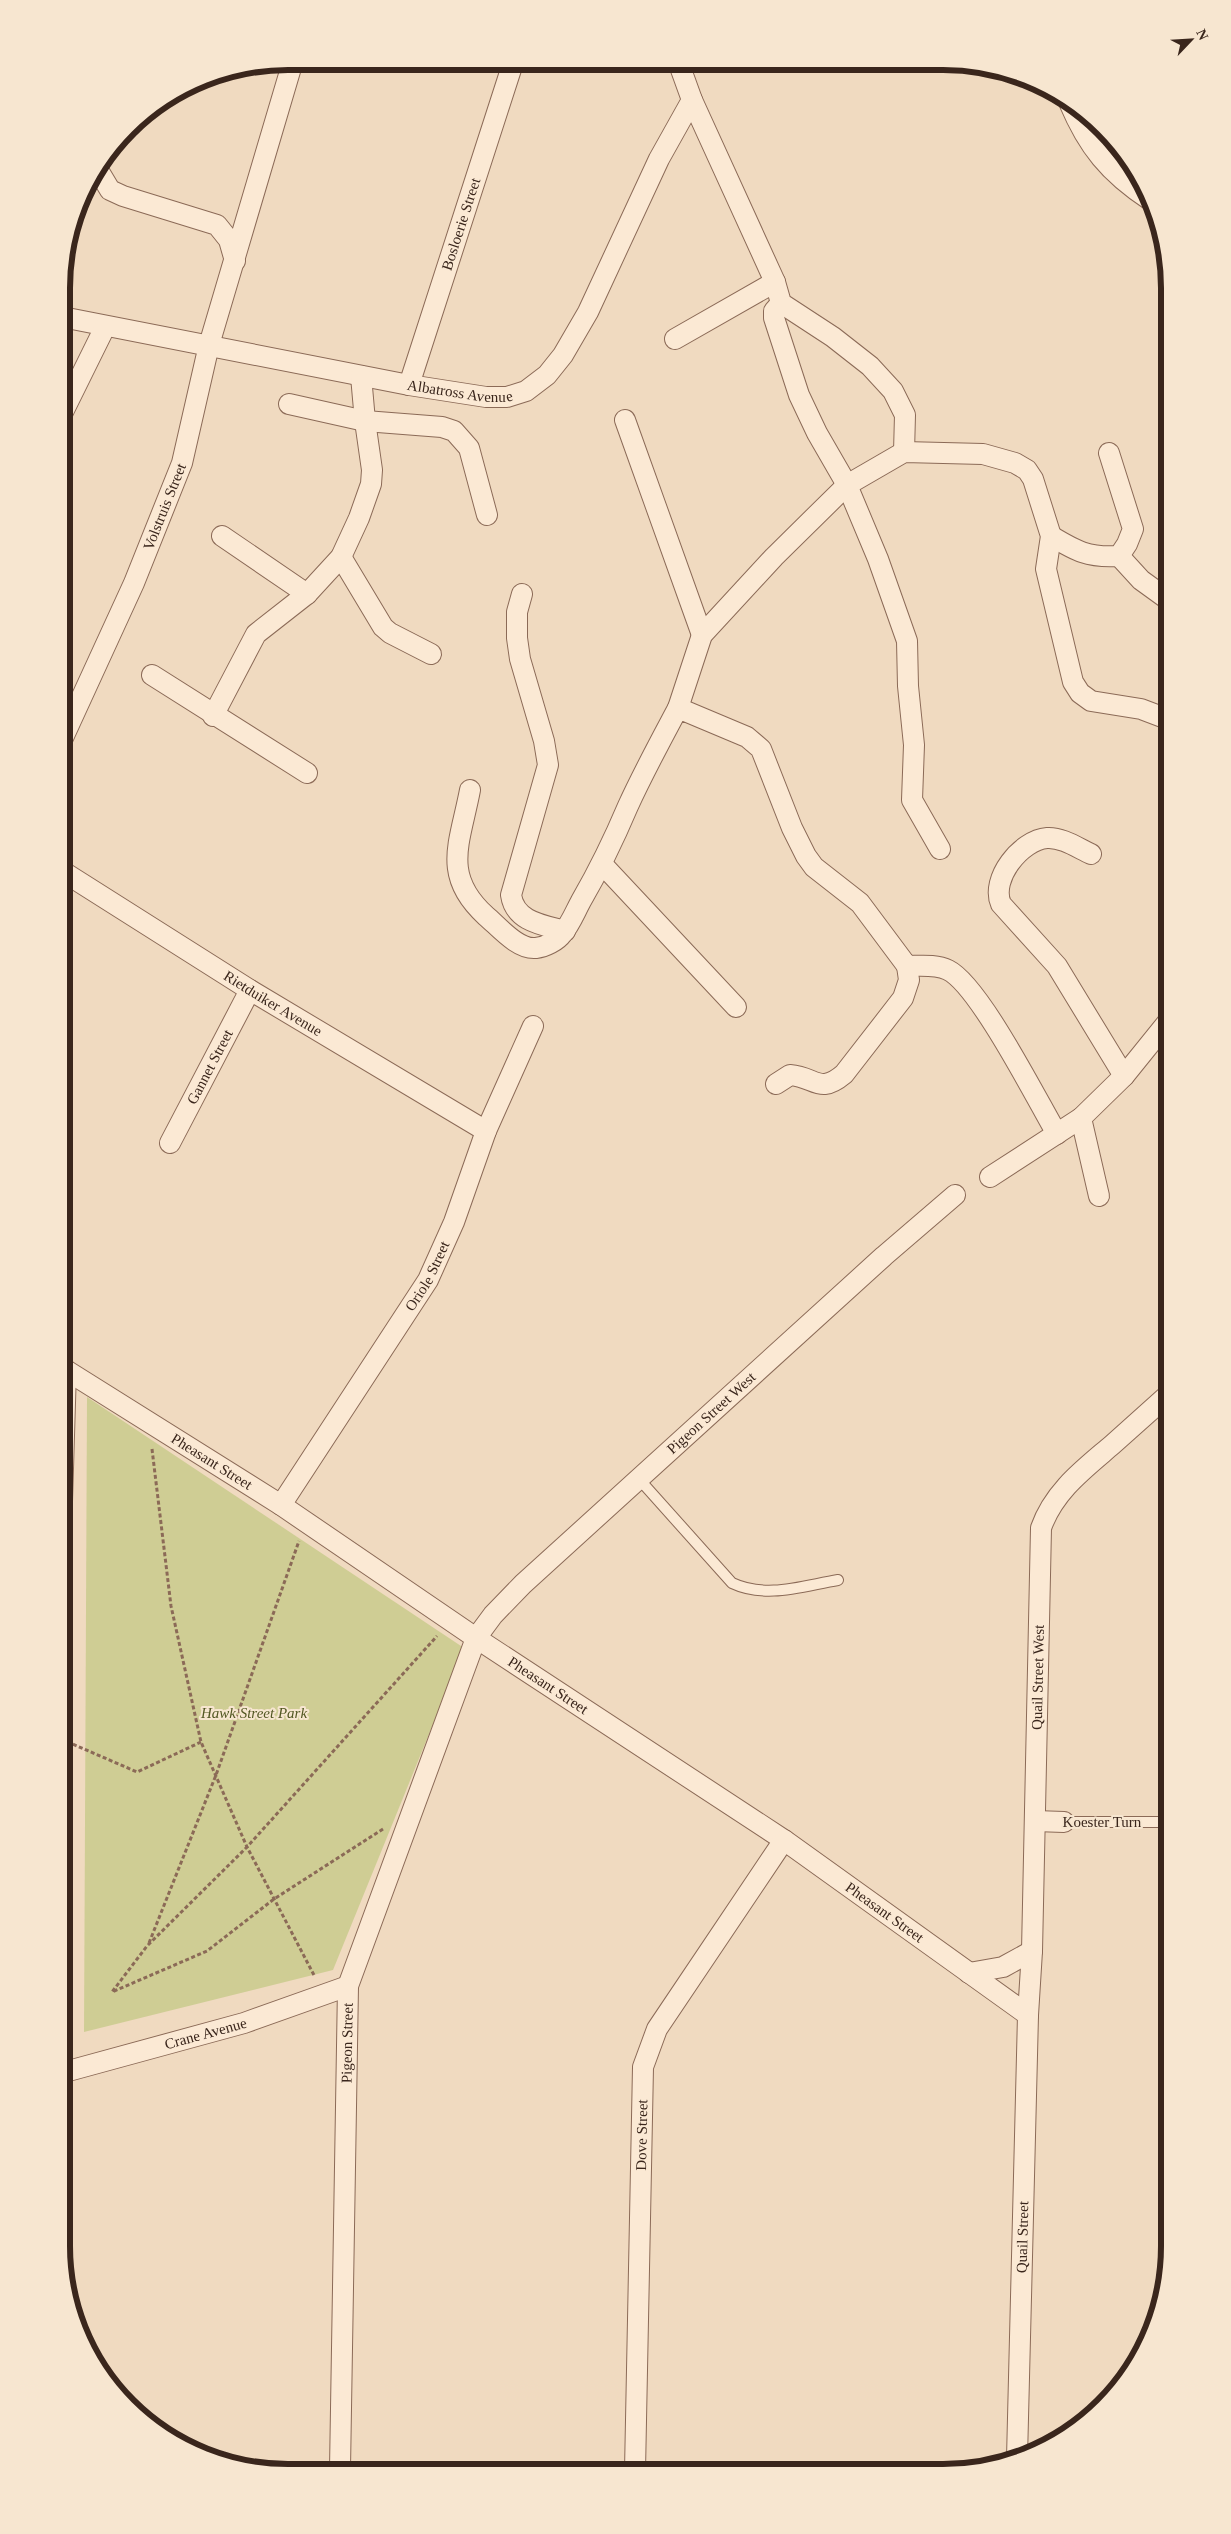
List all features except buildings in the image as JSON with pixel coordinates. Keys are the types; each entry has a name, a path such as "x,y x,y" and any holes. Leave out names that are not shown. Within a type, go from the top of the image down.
{"street":[{"name":"Volstruis Street","path":"70,722 134,582 182,463 209,345 290,70"},
{"name":"Bosloerie Street","path":"409,385 511,70"},
{"path":"681,70 692,100 775,282 781,302 834,337 870,366 893,390 905,415 904,452"},
{"name":"Albatross Avenue","path":"70,319 409,385 486,397 507,397 526,391 547,374 563,355 588,312 659,160 692,100"},
{"path":"1075,114 1088,141 1106,165 1127,185 1138,192"},
{"path":"101,176 110,190 124,196 217,225 229,240 235,262"},
{"path":"675,339 775,282"},
{"path":"781,302 774,311 774,318 792,377 817,433 847,485 878,559 907,641 908,686 914,745 912,800 940,849"},
{"path":"70,398 105,327"},
{"path":"214,716 256,634 307,594 342,557 359,518 371,484 372,470 361,376"},
{"path":"289,404 365,421 442,427 454,431 469,448 486,514"},
{"path":"625,420 702,635"},
{"path":"470,790 457,858 459,881 464,892 491,920 514,940 528,948 549,944 565,931 602,864 630,803 678,708 702,635 774,558 847,485 904,452 983,454 1015,463 1027,470 1033,479 1051,536 1046,569 1073,682 1080,693 1091,701 1141,709 1161,717"},
{"path":"1109,453 1133,529 1127,544 1119,556"},
{"path":"222,536 307,594"},
{"path":"1051,536 1086,555 1099,557 1119,556"},
{"path":"1119,556 1141,580 1161,594"},
{"path":"342,557 382,627 430,654"},
{"path":"522,594 517,612 516,638 520,659 544,741 548,765 511,895 515,908 525,918 565,931"},
{"path":"152,675 214,716 307,773"},
{"path":"678,708 747,737 761,749 792,828 806,856 814,867 860,904 907,966 909,980 903,998 844,1074 834,1083 827,1085 790,1075 776,1084"},
{"path":"1091,854 1055,838 1036,840 1007,868 998,893 1004,907 1057,966 1124,1076"},
{"path":"602,864 736,1007"},
{"name":"Rietduiker Avenue","path":"70,876 250,990 486,1131"},
{"path":"907,966 941,967 950,971 969,988 987,1013 1057,1134"},
{"name":"Gannet Street","path":"170,1143 250,990"},
{"name":"Oriole Street","path":"280,1505 428,1280 454,1222 486,1131 533,1026"},
{"path":"990,1177 1081,1118 1124,1076 1161,1030"},
{"path":"1081,1118 1099,1196"},
{"name":"Pigeon Street West","path":"476,1638 493,1615 523,1584 884,1256 955,1195"},
{"name":"Pheasant Street","path":"70,1372 306,1522 450,1621 784,1840 1028,2015"},
{"name":"Quail Street West","path":"1028,2015 1032,1951 1041,1528 1046,1514 1056,1498 1075,1476 1161,1402"},
{"name":"Pigeon Street","path":"340,2464 348,1986 476,1638"},
{"name":"Koester Turn","path":"1035,1822 1064,1822"},
{"name":"Dove Street","path":"635,2464 643,2067 657,2029 784,1840"},
{"path":"969,1973 1003,1967 1032,1951"},
{"name":"Crane Avenue","path":"70,2071 244,2023 348,1986"},
{"name":"Quail Street","path":"1017,2450 1028,2015"}],"lane":[{"path":"639,1479 732,1583 749,1591 767,1592 838,1580"},
{"name":"Koester Turn","path":"1064,1822 1161,1822"}],"path":[{"path":"148,1421 171,1606 201,1742 247,1847 325,1995"},
{"path":"148,1946 216,1775 306,1522"},
{"path":"413,1810 274,1898 207,1951 112,1992 148,1946 247,1847 450,1621"},
{"path":"70,1743 137,1772 201,1742"}],"green space":[{"name":"Hawk Street Park","path":"87,1397 464,1648 333,1970 84,2032"}]}
